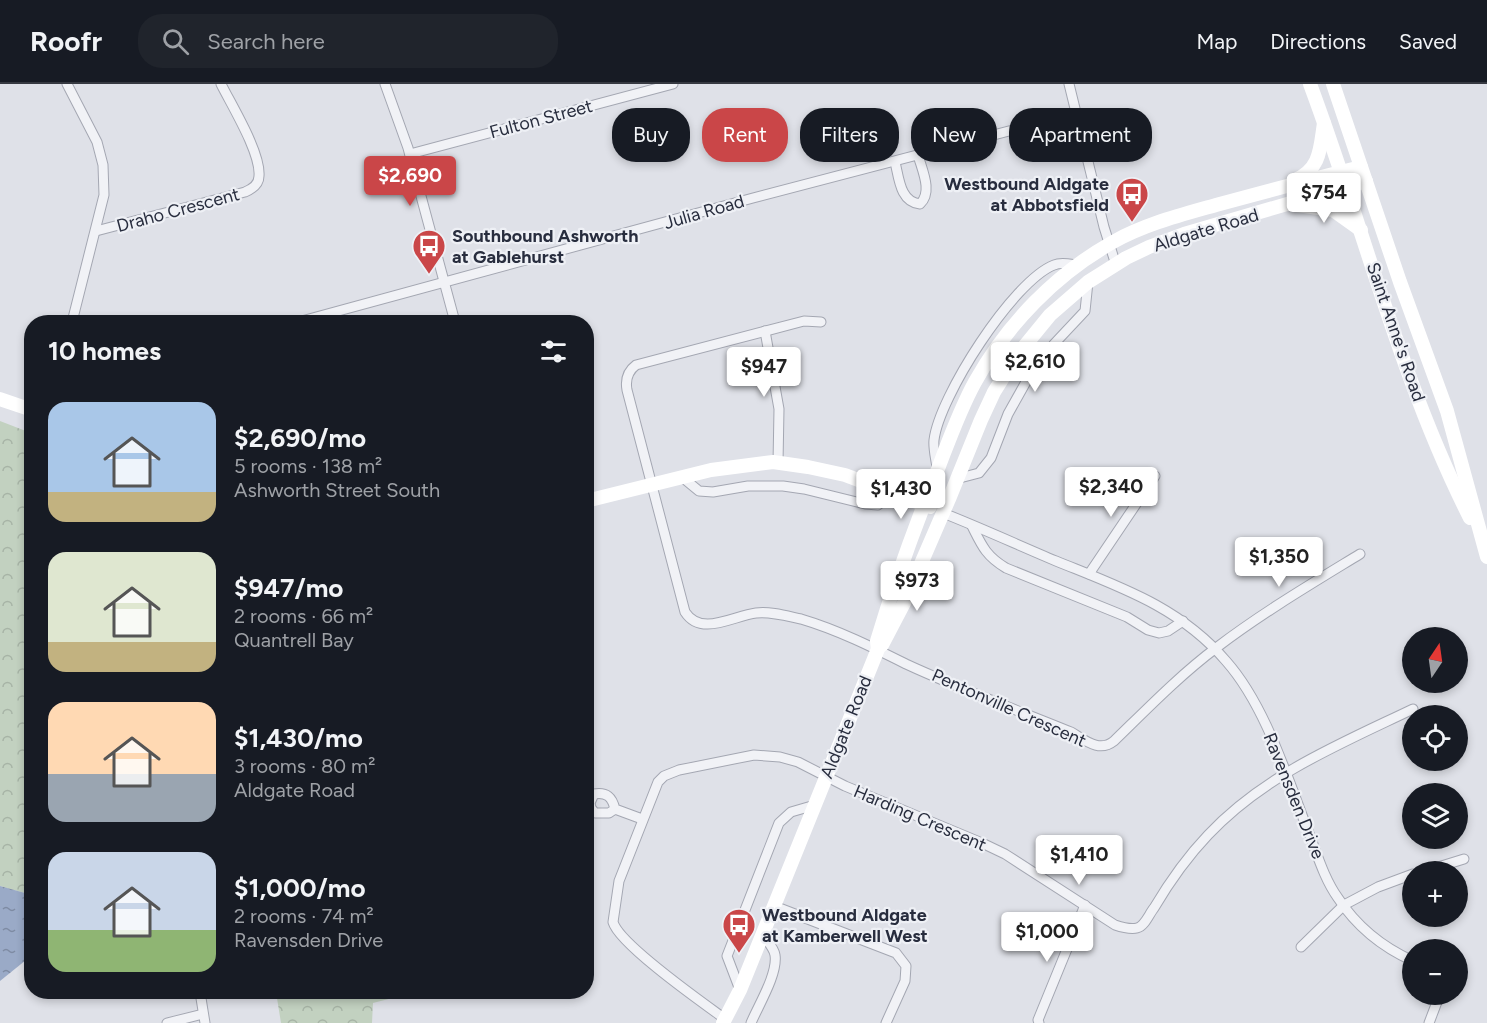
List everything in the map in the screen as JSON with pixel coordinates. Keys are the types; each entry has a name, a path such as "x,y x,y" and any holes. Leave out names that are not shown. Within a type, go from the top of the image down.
{"street":[{"path":"67,84 91,128 101,158 104,195 74,315"},
{"name":"Draho Crescent","path":"96,231 245,192 256,186 260,175 255,153 221,84"},
{"path":"385,84 410,154 453,315"},
{"name":"Fulton Street","path":"410,154 673,84"},
{"path":"1069,84 1073,108"},
{"name":"Saint Anne's Road","path":"1310,84 1420,406 1454,487 1482,541"},
{"name":"Saint Anne's Road","path":"1333,84 1402,290 1447,411 1487,557"},
{"path":"1277,188 1302,177 1317,161 1324,122"},
{"path":"895,162 903,194 908,200 920,204 925,200 927,190 920,162"},
{"name":"Julia Road","path":"325,315 742,201 895,162"},
{"path":"1087,162 1116,265"},
{"name":"Aldgate Road","path":"878,649 877,641 907,547 962,408 984,366 1034,302 1076,265 1144,227 1277,188 1361,167"},
{"name":"Aldgate Road","path":"724,1021 763,935 878,649 889,633 943,513 981,420 1005,373 1050,315 1088,282 1149,247 1184,234 1366,182"},
{"path":"1292,204 1333,210 1362,232"},
{"path":"956,479 980,473 991,458 1008,414 1027,380 1054,344 1085,311 1088,282"},
{"path":"651,485 625,383 630,370 636,365 804,321 821,322"},
{"path":"765,331 779,409 778,463"},
{"path":"0,399 24,407"},
{"path":"594,499 728,467 778,463 845,475 943,513"},
{"path":"1089,574 1155,476"},
{"path":"682,477 699,491 713,492 748,486 783,486 878,505 893,493"},
{"name":"Pentonville Crescent","path":"651,485 685,612 689,619 704,625 757,612 782,615 821,626 1100,746 1114,741 1170,687 1215,649 1274,607 1360,554"},
{"name":"Ravensden Drive","path":"943,513 1141,596 1183,621 1215,649 1235,672 1255,701 1323,869 1338,898 1372,938 1402,956"},
{"path":"972,526 983,550 1006,568 1127,617 1148,630 1159,633 1168,631 1183,621"},
{"path":"1285,773 1305,760 1402,714"},
{"name":"Harding Crescent","path":"724,1021 663,972 614,928 619,881 642,819 658,782 664,776 679,770 748,756 767,755 798,762 846,786 1005,854 1114,925 1138,928 1144,924 1178,870 1223,819 1285,773"},
{"path":"740,990 727,956 771,842 784,817 791,812 815,805"},
{"path":"615,809 642,819"},
{"path":"1458,861 1464,859"},
{"path":"1301,947 1344,905 1402,877"},
{"path":"774,906 896,953 906,966 904,981 886,1023"},
{"path":"1039,1023 1038,1020 1085,906"},
{"path":"751,1023 774,966 775,954 763,935"},
{"path":"167,1023 204,1018 201,999"},
{"path":"1429,1023 1436,1005"}],"green space":[{"path":"0,421 24,430 24,893 0,886"},
{"path":"277,999 389,999 373,1003 372,1023 281,1023"}],"water":[{"path":"0,886 24,893 24,962 0,981"}],"place":[{"name":"Westbound Aldgate at Abbotsfield","path":"1132,223"},
{"name":"Southbound Ashworth at Gablehurst","path":"429,275"},
{"name":"Westbound Aldgate at Kamberwell West","path":"739,954"}]}
